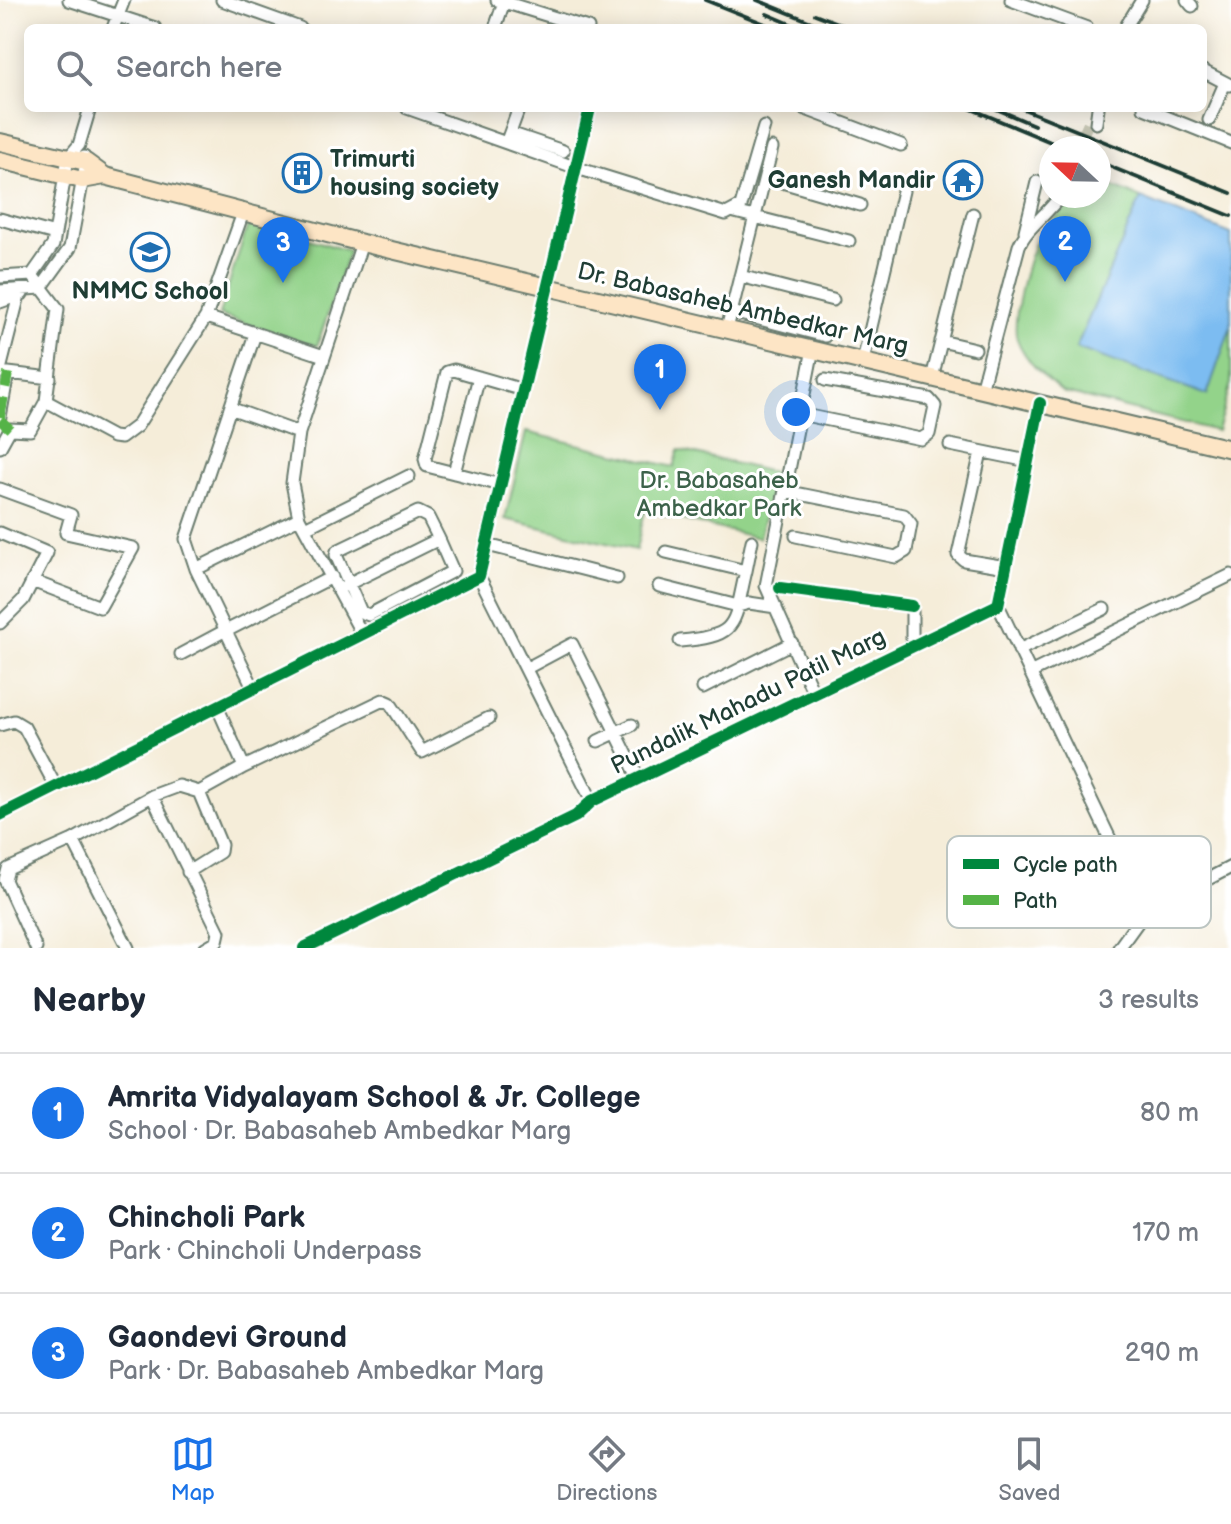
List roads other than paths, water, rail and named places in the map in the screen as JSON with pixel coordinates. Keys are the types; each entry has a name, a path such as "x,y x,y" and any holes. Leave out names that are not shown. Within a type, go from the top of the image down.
{"main road":[{"name":"Dr. Babasaheb Ambedkar Marg","path":"0,142 74,152 105,176"},
{"name":"Dr. Babasaheb Ambedkar Marg","path":"0,160 73,178 105,176 362,243 548,286 730,320 813,349 1231,449"}],"street":[{"path":"69,0 115,22 124,0"},
{"path":"222,0 289,24"},
{"path":"1011,0 1076,24"},
{"path":"1127,24 1142,0"},
{"path":"496,24 501,3 575,24"},
{"path":"1207,73 1228,84 1209,120"},
{"path":"0,302 41,288 70,248 74,152 89,112"},
{"path":"421,112 563,151"},
{"path":"509,138 518,112"},
{"path":"589,112 479,576 592,801"},
{"path":"814,112 901,145"},
{"path":"1161,112 1231,143"},
{"path":"735,212 741,206 764,127"},
{"path":"509,138 577,168 726,214 735,212 849,241"},
{"path":"772,148 730,320 825,336"},
{"path":"32,275 53,245 73,178 86,162"},
{"path":"765,177 860,205"},
{"path":"981,390 1010,271 1025,231 1037,182"},
{"path":"863,361 903,191"},
{"path":"1025,231 1041,222 1051,208"},
{"path":"46,401 113,437 128,435 206,317 244,210"},
{"path":"932,378 973,214"},
{"path":"0,219 55,234"},
{"path":"362,243 299,433 292,483 302,523 332,577 343,586 361,612 369,615 453,571 428,517 418,512 337,551 343,586 362,634"},
{"path":"19,295 3,372 0,418 10,429 30,430 46,401 58,309 32,275"},
{"path":"0,277 32,275"},
{"path":"740,276 833,300"},
{"path":"0,291 41,288"},
{"path":"206,317 324,356"},
{"path":"253,687 196,569 186,539 255,334"},
{"path":"941,341 975,349"},
{"path":"813,349 766,586 814,694"},
{"path":"501,485 427,466 425,459 447,372 454,370 523,390"},
{"path":"3,372 50,378"},
{"path":"454,473 479,377"},
{"path":"800,414 921,439 929,434 935,406 929,399 825,380"},
{"path":"1040,403 998,605 1108,836"},
{"path":"230,408 299,433"},
{"path":"0,447 10,429"},
{"path":"950,445 1028,461"},
{"path":"981,452 958,555 964,560 1006,567"},
{"path":"196,569 409,476"},
{"path":"0,489 71,515 66,533 133,548 100,607 32,581"},
{"path":"785,491 904,515 911,524 906,551 896,557 796,536"},
{"path":"0,533 47,553 23,600 0,623"},
{"path":"343,586 439,539"},
{"path":"680,641 711,637 731,627 752,541"},
{"path":"487,545 617,578"},
{"path":"666,552 746,571"},
{"path":"1030,673 1231,575"},
{"path":"0,815 479,576"},
{"path":"181,654 332,577"},
{"path":"659,586 738,606 776,607"},
{"path":"780,588 912,606 912,645"},
{"name":"Pundalik Mahadu Patil Marg","path":"304,948 576,816 592,801 998,605"},
{"path":"1019,650 1104,609"},
{"path":"703,688 792,643"},
{"path":"527,668 572,644 639,779"},
{"path":"36,948 4,875 8,869 73,840 152,796 179,786 199,792 383,700 390,703 422,752 489,718"},
{"path":"217,706 244,767"},
{"path":"0,725 14,721 24,727 55,785"},
{"path":"598,741 632,725"},
{"path":"188,872 220,852 221,845 199,792"},
{"path":"152,796 219,932 217,941 205,948"},
{"path":"73,840 128,948"},
{"path":"1211,877 1231,867"},
{"path":"1119,948 1133,928"}],"water":[{"path":"1141,198 1231,234 1231,326 1207,395 1076,348"}],"tunnel":[{"path":"1082,136 1090,119"}],"railway":[{"path":"705,0 765,24"},
{"path":"757,0 816,24"},
{"path":"767,14 791,24"},
{"path":"815,14 841,24"},
{"path":"979,112 1039,137"},
{"path":"1003,112 1034,125"},
{"path":"1031,112 1231,193"},
{"path":"1111,167 1231,216"}],"place":[{"name":"Trimurti housing society","path":"302,173"},
{"name":"Ganesh Mandir","path":"963,180"},
{"name":"NMMC School","path":"150,252"},
{"name":"Chincholi Park","path":"1065,282"},
{"name":"Gaondevi Ground","path":"283,283"},
{"name":"Amrita Vidyalayam School & Jr. College","path":"660,410"}],"park label":[{"name":"Dr. Babasaheb Ambedkar Park","path":"719,494"}]}
